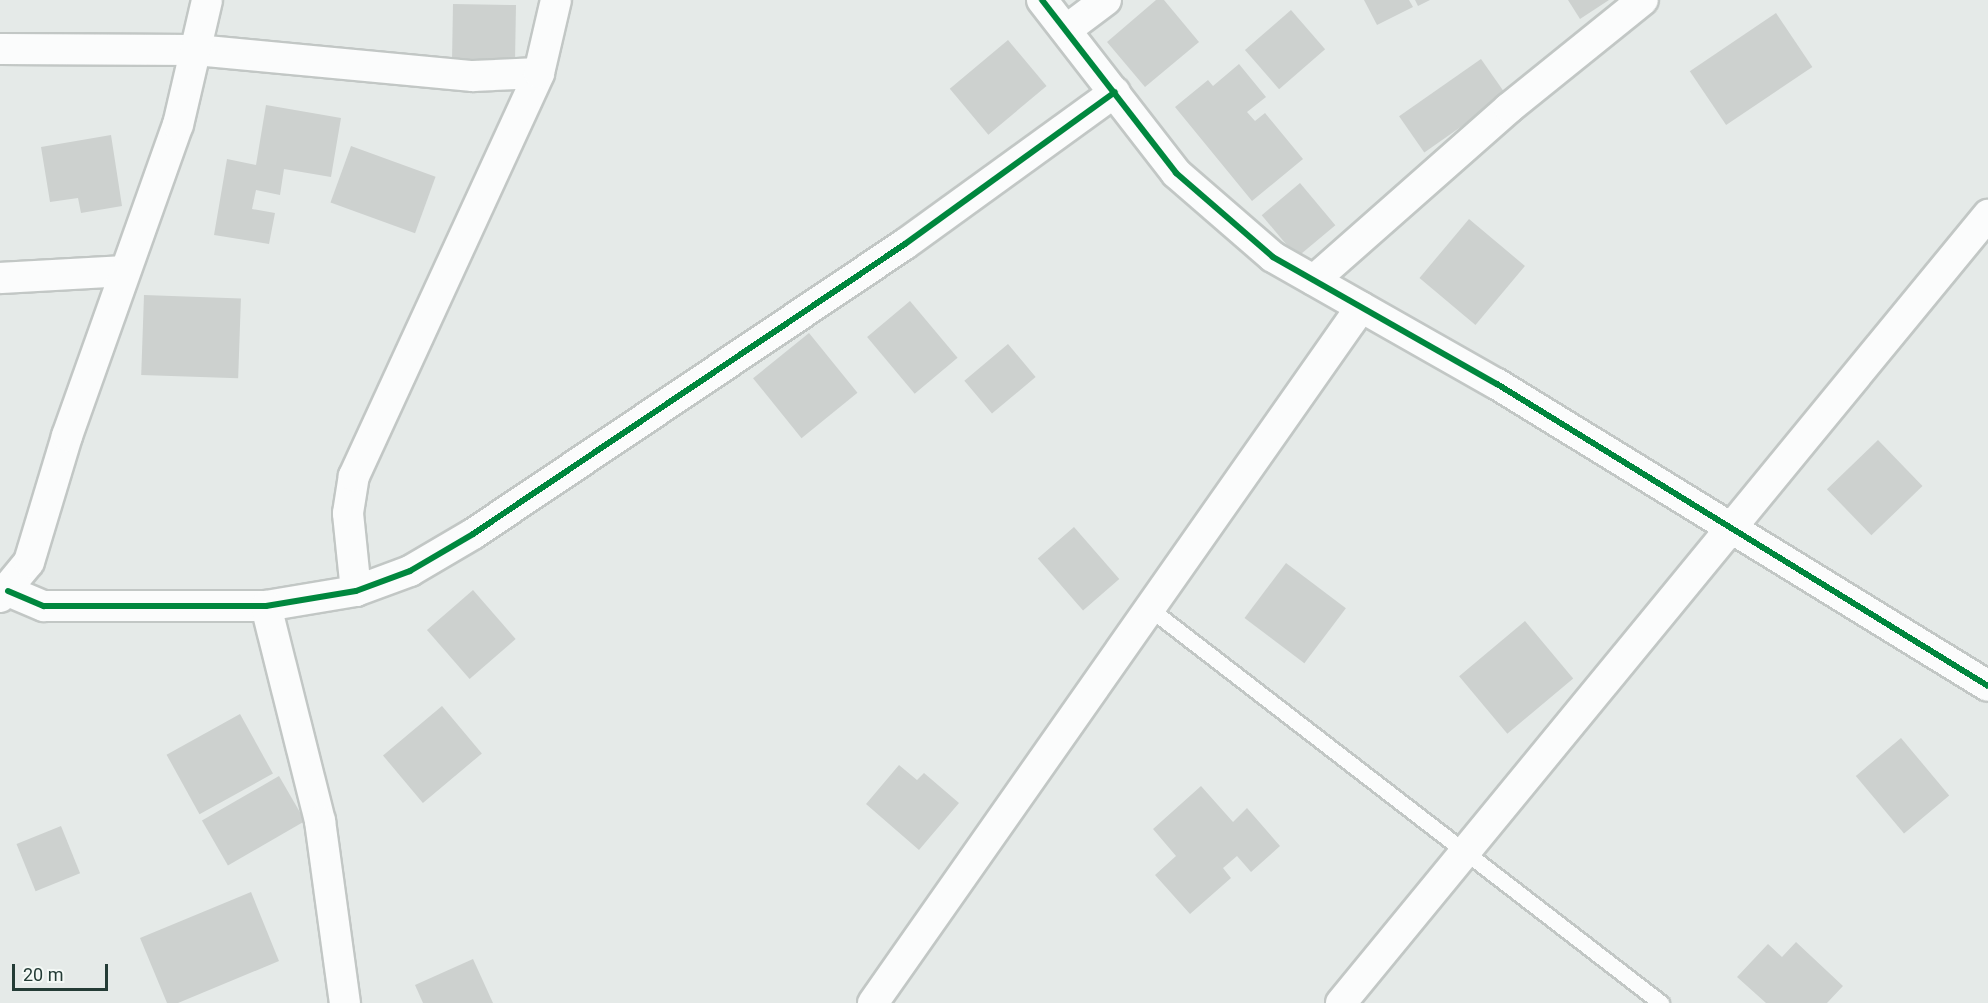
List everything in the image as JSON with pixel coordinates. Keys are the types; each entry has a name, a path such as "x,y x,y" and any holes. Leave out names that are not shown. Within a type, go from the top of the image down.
{"street":[{"path":"207,0 178,125 67,436 29,562 4,594 44,606 266,606 356,591 410,571 473,534 905,244 1114,92"},
{"path":"356,591 348,513 354,476 539,73 556,0"},
{"path":"1042,0 1176,173 1273,257 1497,384 1727,529 1984,678"},
{"path":"1066,30 1106,0"},
{"path":"1314,280 1509,108 1643,0"},
{"path":"0,49 196,50 473,76 539,73"},
{"path":"1341,1003 1727,529 1988,215"},
{"path":"0,278 124,271"},
{"path":"873,1003 1361,307"},
{"path":"266,606 320,821 345,1003"}],"lane":[{"path":"1149,609 1661,1003"}],"building":[{"path":"1156,0 1164,0 1199,42 1145,87 1107,42"},
{"path":"1364,0 1409,0 1413,7 1377,25"},
{"path":"1415,0 1430,0 1418,6"},
{"path":"1568,0 1609,0 1580,19"},
{"path":"453,4 516,5 515,64 452,63"},
{"path":"1291,10 1325,49 1279,89 1245,50"},
{"path":"1776,13 1812,67 1726,125 1690,71"},
{"path":"1008,40 1047,86 988,135 950,89"},
{"path":"1481,59 1506,95 1424,152 1399,116"},
{"path":"1239,64 1266,97 1247,112 1255,121 1265,113 1303,159 1252,201 1175,107 1208,80 1213,86"},
{"path":"266,105 341,118 331,177 284,169 280,195 256,190 252,209 275,213 269,244 214,235 227,159 256,165"},
{"path":"111,135 122,206 81,213 78,198 50,202 41,147"},
{"path":"351,146 436,177 415,233 330,202"},
{"path":"1300,183 1335,225 1297,257 1262,215"},
{"path":"1469,219 1525,266 1475,325 1420,278"},
{"path":"144,295 241,298 238,378 141,375"},
{"path":"910,301 958,358 915,394 867,337"},
{"path":"809,333 857,393 802,438 753,378"},
{"path":"1008,344 1036,377 992,414 964,381"},
{"path":"1878,440 1922,486 1871,535 1827,489"},
{"path":"1074,527 1119,579 1083,611 1038,558"},
{"path":"1286,563 1346,608 1304,663 1244,618"},
{"path":"473,590 516,639 470,679 427,630"},
{"path":"1525,621 1573,678 1507,734 1459,676"},
{"path":"442,706 482,753 423,803 383,755"},
{"path":"240,714 273,773 199,814 167,755"},
{"path":"1901,738 1949,795 1904,833 1856,776"},
{"path":"899,765 917,780 924,773 959,803 919,850 866,804"},
{"path":"279,776 305,821 228,866 202,820"},
{"path":"1201,786 1233,822 1247,808 1280,846 1251,872 1237,856 1223,868 1231,878 1190,914 1155,875 1176,856 1153,829"},
{"path":"61,826 80,873 36,891 16,844"},
{"path":"251,892 279,961 178,1003 167,1003 140,938"},
{"path":"1796,942 1843,986 1827,1003 1766,1003 1737,977 1768,944 1782,957"},
{"path":"473,959 493,1003 423,1003 415,985"}],"cycle path":[{"path":"1042,0 1176,173 1273,257 1497,384 1988,686"},
{"path":"8,591 44,606 266,606 356,591 410,571 473,534 905,244 1115,92"}]}
